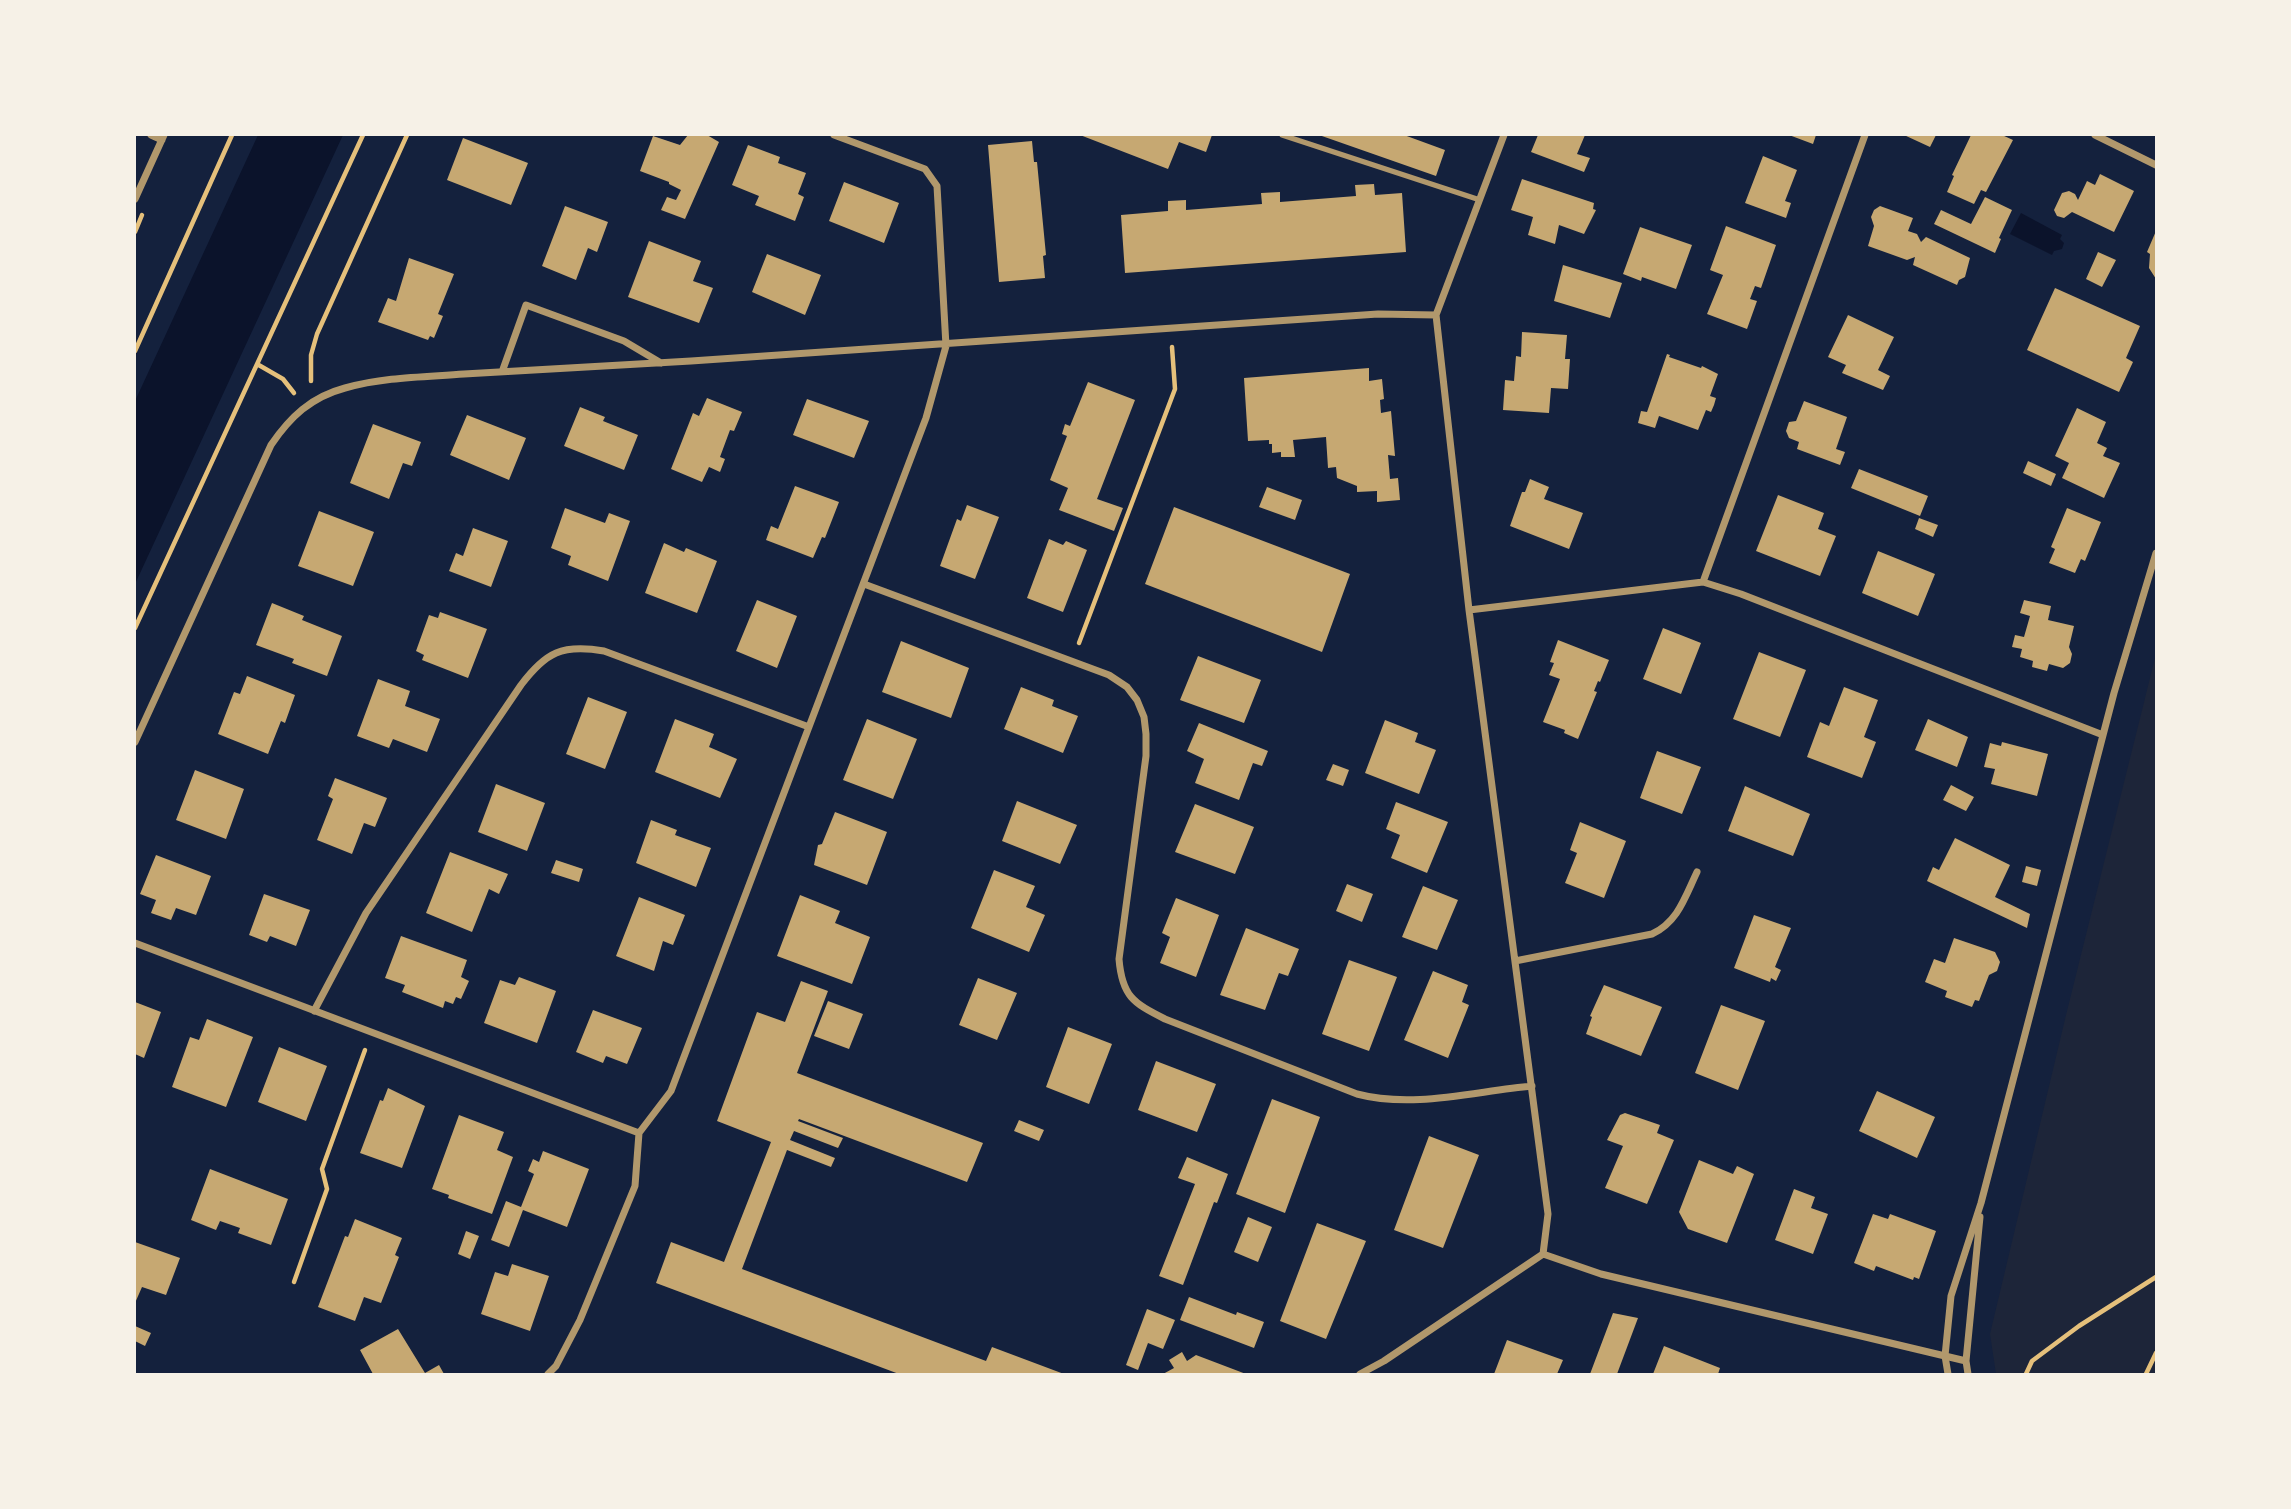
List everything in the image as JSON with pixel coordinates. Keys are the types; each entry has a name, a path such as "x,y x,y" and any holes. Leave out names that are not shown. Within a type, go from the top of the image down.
{"street":[{"path":"135,199 163,137 151,135"},
{"path":"548,1374 556,1366 580,1320 635,1186 639,1133 671,1091 926,418 946,345 937,186 925,169 834,135"},
{"path":"1360,1374 1384,1361 1543,1254 1548,1214 1469,610 1436,315 1504,135"},
{"path":"1703,582 1865,135"},
{"path":"2095,135 2156,165"},
{"path":"502,372 526,305 624,341 662,363"},
{"path":"135,742 271,445 292,417 316,398 341,388 370,382 502,372 946,345 1378,314 1436,315"},
{"path":"1948,1374 1945,1356 1951,1296 1981,1203 2103,735 2156,553"},
{"path":"1469,610 1703,582 1741,594 2103,735"},
{"path":"864,584 1109,675 1127,687 1137,700 1144,717 1146,757 1119,959 1121,981 1129,997 1165,1019 1374,1098 1417,1100 1532,1086"},
{"path":"314,1011 373,902 521,685 537,665 552,654 567,648 583,647 604,651 809,727"},
{"path":"1515,961 1652,934 1675,918 1697,872"},
{"path":"135,943 639,1133"},
{"path":"1969,1374 1966,1361 1974,1299 1981,1203"},
{"path":"1543,1254 1601,1274 1966,1361"}],"lane":[{"path":"1282,135 1480,200"}],"path":[{"path":"135,351 232,135"},
{"path":"135,628 363,135"},
{"path":"316,398 311,388 311,355 317,334 407,135"},
{"path":"1073,660 1175,389 1171,329"},
{"path":"257,364 283,379"},
{"path":"293,1282 327,1189 322,1168 371,1033"},
{"path":"2026,1374 2032,1361 2069,1333 2156,1278"},
{"path":"2146,1374 2156,1353"}],"shaded area":[{"path":"258,135 343,135 135,584 135,401"},
{"path":"2021,213 2062,235 2062,249 2054,251 2052,255 2010,234"},
{"path":"2156,654 2156,1374 1996,1374 1990,1334"}],"building":[{"path":"688,135 707,135 719,142 685,219 661,210 667,197 676,200 681,190 669,182 640,171 653,136 680,145"},
{"path":"1080,135 1212,135 1206,152 1179,142 1168,169"},
{"path":"1319,135 1404,135 1445,150 1436,176"},
{"path":"1538,135 1585,135 1577,154 1590,158 1584,172 1531,152"},
{"path":"1789,135 1816,135 1813,144"},
{"path":"1904,135 1936,135 1930,147"},
{"path":"1971,135 2002,135 2013,140 1986,192 1981,190 1974,204 1947,192"},
{"path":"463,138 528,163 511,205 447,180"},
{"path":"1032,141 1034,162 1037,162 1046,255 1043,256 1045,278 999,282 988,145"},
{"path":"748,145 780,157 778,163 806,173 798,194 804,197 795,221 755,205 759,196 732,185"},
{"path":"1763,156 1797,170 1785,201 1791,203 1786,218 1745,203"},
{"path":"2100,174 2134,191 2114,232 2072,212 2064,218 2057,216 2054,210 2062,193 2069,191 2075,194 2078,200 2087,181 2095,185"},
{"path":"1522,179 1594,203 1593,209 1596,210 1584,234 1559,225 1555,244 1528,235 1533,217 1511,210"},
{"path":"844,182 899,203 884,243 829,221"},
{"path":"1374,184 1375,195 1402,193 1406,252 1125,273 1121,215 1168,211 1168,201 1186,200 1186,210 1262,204 1261,193 1280,192 1280,202 1356,196 1355,185"},
{"path":"1985,197 2012,210 1995,253 1934,224 1941,210 1971,224"},
{"path":"565,206 608,222 597,252 588,248 576,280 542,266"},
{"path":"1880,206 1913,218 1908,231 1917,234 1921,242 1926,237 1970,258 1965,277 1959,280 1957,285 1913,265 1915,257 1907,260 1868,246 1874,226 1871,217 1874,210"},
{"path":"1726,226 1776,245 1761,288 1755,286 1750,299 1757,301 1747,329 1707,314 1723,275 1710,270"},
{"path":"1640,227 1692,245 1676,289 1642,277 1641,281 1623,274"},
{"path":"2156,231 2156,279 2149,268 2150,254 2147,252"},
{"path":"649,241 701,261 693,281 713,288 699,323 628,297"},
{"path":"2098,252 2116,260 2102,287 2086,279"},
{"path":"767,254 821,275 805,315 752,292"},
{"path":"409,258 454,274 438,314 443,316 434,338 430,336 428,340 378,322 388,298 396,301"},
{"path":"1563,265 1622,283 1610,318 1554,301"},
{"path":"2055,288 2140,326 2126,358 2133,362 2119,392 2027,350"},
{"path":"1848,315 1894,337 1878,370 1890,376 1883,390 1842,373 1846,365 1828,357"},
{"path":"1522,332 1567,335 1565,359 1570,359 1568,389 1551,388 1549,413 1503,410 1505,380 1514,381 1516,356 1521,357"},
{"path":"1667,354 1718,374 1710,396 1716,398 1714,405 1711,412 1706,410 1698,430 1659,416 1655,428 1638,423 1641,411 1647,412"},
{"path":"1369,368 1369,381 1382,379 1384,399 1380,400 1381,413 1391,411 1395,456 1388,455 1390,479 1398,478 1400,500 1377,502 1377,491 1357,492 1357,486 1337,478 1336,467 1328,468 1326,437 1293,440 1295,457 1281,457 1281,452 1272,453 1269,440 1248,441 1244,378"},
{"path":"1088,382 1135,400 1097,499 1123,508 1114,531 1059,510 1068,488 1050,480 1067,436 1062,434 1065,424 1070,426"},
{"path":"707,398 742,412 734,431 730,430 720,457 725,459 720,472 709,467 702,482 671,469 693,413 699,416"},
{"path":"807,399 869,421 854,458 793,435"},
{"path":"1804,401 1847,417 1836,449 1845,452 1840,465 1797,449 1799,442 1789,438 1786,431 1789,422 1796,421"},
{"path":"580,407 605,417 603,421 638,435 624,470 564,446"},
{"path":"2077,408 2106,422 2097,443 2107,448 2103,456 2120,463 2104,498 2062,478 2069,463 2055,456"},
{"path":"467,415 526,438 509,480 450,455"},
{"path":"373,424 421,442 412,466 403,463 389,499 350,483"},
{"path":"2028,461 2056,474 2051,486 2023,473"},
{"path":"1859,469 1928,496 1920,516 1851,488"},
{"path":"1530,479 1549,487 1544,499 1583,513 1569,549 1510,526 1522,492 1525,492"},
{"path":"795,486 839,502 825,538 822,537 813,558 766,540 771,526 778,529"},
{"path":"1267,487 1302,500 1295,520 1259,507"},
{"path":"1778,495 1824,513 1818,529 1836,536 1820,576 1756,551"},
{"path":"967,505 999,517 975,579 940,566 957,519 961,521"},
{"path":"1174,507 1350,574 1322,652 1145,584"},
{"path":"565,508 605,523 609,513 630,521 608,581 568,565 571,556 551,548"},
{"path":"2067,508 2101,522 2085,561 2081,559 2075,573 2049,563 2055,549 2051,547"},
{"path":"319,511 374,532 353,586 298,566"},
{"path":"1919,518 1938,525 1933,537 1915,529"},
{"path":"473,528 508,541 491,587 449,571 456,553 463,556"},
{"path":"1049,539 1063,545 1066,541 1087,550 1063,612 1027,598"},
{"path":"664,543 684,552 686,548 717,561 697,613 645,593"},
{"path":"1878,551 1935,574 1918,616 1862,593"},
{"path":"757,600 797,616 777,668 736,651"},
{"path":"2024,600 2051,606 2048,620 2074,626 2069,647 2072,654 2070,663 2063,668 2049,664 2047,671 2032,667 2033,661 2020,657 2022,649 2012,647 2015,635 2024,637 2030,616 2020,613"},
{"path":"272,603 304,616 302,620 342,636 327,676 292,663 294,659 256,645"},
{"path":"440,612 487,629 468,678 422,660 424,655 416,651 429,615 438,618"},
{"path":"1663,628 1701,643 1681,694 1643,679"},
{"path":"1558,640 1609,660 1594,691 1597,692 1578,739 1564,733 1565,730 1543,722 1560,679 1549,675 1554,663 1550,662"},
{"path":"901,641 969,668 951,718 882,692"},
{"path":"1759,652 1806,670 1780,737 1733,719"},
{"path":"1198,656 1261,680 1244,723 1180,700"},
{"path":"247,676 295,695 285,723 281,721 268,754 218,734 234,692 240,694"},
{"path":"378,679 410,691 405,706 440,719 427,752 393,739 389,748 357,736"},
{"path":"1021,687 1054,700 1052,706 1078,716 1063,753 1004,729"},
{"path":"1844,687 1878,700 1864,737 1876,742 1862,778 1807,757 1820,722 1829,726"},
{"path":"588,697 627,712 605,769 566,754"},
{"path":"675,719 714,734 709,747 737,759 720,798 655,772"},
{"path":"867,719 917,739 893,799 843,780"},
{"path":"1928,719 1968,737 1957,767 1915,750"},
{"path":"1385,720 1418,733 1415,742 1436,750 1419,794 1365,773"},
{"path":"1199,723 1268,751 1262,766 1253,763 1239,800 1195,783 1204,759 1187,751"},
{"path":"2002,742 2048,754 2037,796 1991,784 1995,769 1984,767 1990,743 2001,746"},
{"path":"1657,751 1701,767 1682,814 1640,798"},
{"path":"1333,764 1349,770 1343,786 1326,780"},
{"path":"195,770 244,789 226,839 176,820"},
{"path":"335,778 387,798 375,827 364,823 352,854 317,840 333,799 328,796"},
{"path":"496,784 545,803 527,851 478,832"},
{"path":"1951,785 1974,797 1966,811 1943,800"},
{"path":"1745,786 1810,814 1793,856 1728,831"},
{"path":"1017,801 1077,825 1060,864 1002,841"},
{"path":"1396,802 1448,822 1427,873 1391,858 1400,835 1386,829"},
{"path":"1195,804 1254,827 1235,874 1175,852"},
{"path":"835,812 887,832 867,885 814,865 818,845 822,844"},
{"path":"651,820 677,830 675,835 711,848 696,887 636,863"},
{"path":"1580,822 1626,841 1604,898 1565,883 1577,853 1570,850"},
{"path":"1955,838 2010,865 1995,897 2030,914 2027,928 1927,881 1933,867 1939,870"},
{"path":"450,852 508,874 499,894 489,889 472,932 426,913"},
{"path":"156,855 211,876 196,915 176,908 171,920 151,913 156,900 140,894"},
{"path":"556,860 583,869 579,882 551,873"},
{"path":"2026,866 2041,870 2037,886 2022,882"},
{"path":"994,870 1035,886 1026,907 1045,915 1029,952 971,928"},
{"path":"1347,884 1373,894 1362,922 1336,911"},
{"path":"1423,886 1458,900 1437,950 1402,937"},
{"path":"264,894 310,910 296,946 270,936 267,942 249,935"},
{"path":"800,895 840,911 835,923 870,937 852,984 777,956"},
{"path":"639,897 685,915 673,945 663,941 654,971 616,956"},
{"path":"1176,898 1219,915 1196,977 1160,963 1170,937 1162,933"},
{"path":"1754,915 1791,928 1775,967 1781,970 1776,981 1771,978 1770,982 1734,968"},
{"path":"1246,928 1299,949 1288,976 1279,973 1265,1010 1220,995"},
{"path":"401,936 467,960 461,977 469,981 461,999 456,997 453,1004 445,1001 443,1008 402,992 405,985 385,978"},
{"path":"1954,938 1995,952 2000,962 1997,971 1989,975 1979,1001 1975,1000 1972,1007 1945,997 1947,991 1925,982 1934,959 1945,963"},
{"path":"1349,960 1397,977 1369,1051 1322,1034"},
{"path":"1433,971 1468,985 1462,1002 1469,1005 1448,1058 1404,1040"},
{"path":"519,977 556,991 537,1043 484,1023 500,980 515,985"},
{"path":"978,978 1017,993 997,1040 959,1025"},
{"path":"801,981 828,991 797,1073 983,1143 967,1182 799,1119 798,1121 843,1138 838,1148 794,1131 790,1140 835,1158 831,1167 787,1150 742,1269 986,1361 992,1347 1064,1374 899,1374 656,1283 671,1242 724,1262 771,1142 717,1121 757,1012 785,1022"},
{"path":"1604,985 1662,1007 1641,1056 1586,1034 1592,1017 1590,1016"},
{"path":"828,1001 863,1014 849,1049 814,1036"},
{"path":"135,1002 161,1012 144,1058 135,1054"},
{"path":"1721,1005 1765,1021 1738,1090 1695,1073"},
{"path":"593,1010 642,1028 627,1064 606,1056 603,1063 576,1052"},
{"path":"207,1019 253,1037 226,1107 172,1087 190,1037 199,1040"},
{"path":"1068,1027 1112,1044 1089,1104 1046,1087"},
{"path":"279,1047 327,1066 306,1121 258,1102"},
{"path":"1156,1061 1216,1084 1197,1132 1138,1110"},
{"path":"388,1088 425,1106 402,1168 360,1153 380,1100 383,1101"},
{"path":"1877,1091 1935,1117 1917,1158 1859,1131"},
{"path":"1272,1099 1320,1117 1285,1213 1236,1194"},
{"path":"1625,1113 1660,1125 1657,1133 1674,1140 1647,1204 1605,1188 1623,1146 1607,1140 1620,1115"},
{"path":"459,1115 504,1132 497,1150 513,1157 492,1214 448,1198 449,1195 432,1189"},
{"path":"1019,1120 1044,1130 1039,1141 1014,1131"},
{"path":"1429,1136 1479,1155 1443,1248 1394,1230"},
{"path":"543,1151 589,1169 567,1227 523,1210 509,1247 491,1240 506,1201 521,1207 534,1174 528,1171 533,1159 539,1162"},
{"path":"1187,1157 1228,1174 1217,1203 1214,1202 1183,1285 1159,1276 1195,1184 1178,1178"},
{"path":"1699,1160 1733,1174 1737,1166 1754,1174 1727,1243 1688,1229 1679,1212"},
{"path":"210,1169 288,1199 271,1245 238,1233 240,1228 220,1221 216,1230 191,1220"},
{"path":"1794,1189 1815,1197 1811,1208 1828,1214 1813,1254 1775,1240"},
{"path":"1873,1214 1888,1219 1890,1214 1936,1231 1919,1279 1914,1277 1913,1280 1876,1266 1874,1271 1854,1263"},
{"path":"1248,1217 1272,1227 1258,1262 1234,1252"},
{"path":"355,1219 402,1238 395,1255 399,1257 381,1303 364,1297 355,1321 318,1307 345,1236 348,1237"},
{"path":"1317,1223 1366,1241 1326,1339 1280,1321"},
{"path":"466,1231 479,1236 470,1259 458,1254"},
{"path":"135,1242 180,1258 166,1295 142,1287 135,1303"},
{"path":"512,1264 549,1276 530,1331 481,1314 495,1272 508,1276"},
{"path":"1189,1297 1236,1315 1237,1312 1264,1322 1254,1348 1180,1320"},
{"path":"1147,1309 1175,1320 1163,1349 1148,1343 1138,1370 1126,1365"},
{"path":"1613,1313 1638,1318 1617,1374 1590,1374"},
{"path":"135,1326 151,1333 145,1346 135,1341"},
{"path":"398,1329 425,1373 439,1365 444,1374 373,1374 360,1350"},
{"path":"1507,1340 1563,1360 1557,1374 1494,1374"},
{"path":"1664,1346 1720,1368 1718,1374 1653,1374"},
{"path":"1182,1352 1187,1361 1196,1355 1246,1374 1163,1374 1174,1368 1169,1360"}]}
